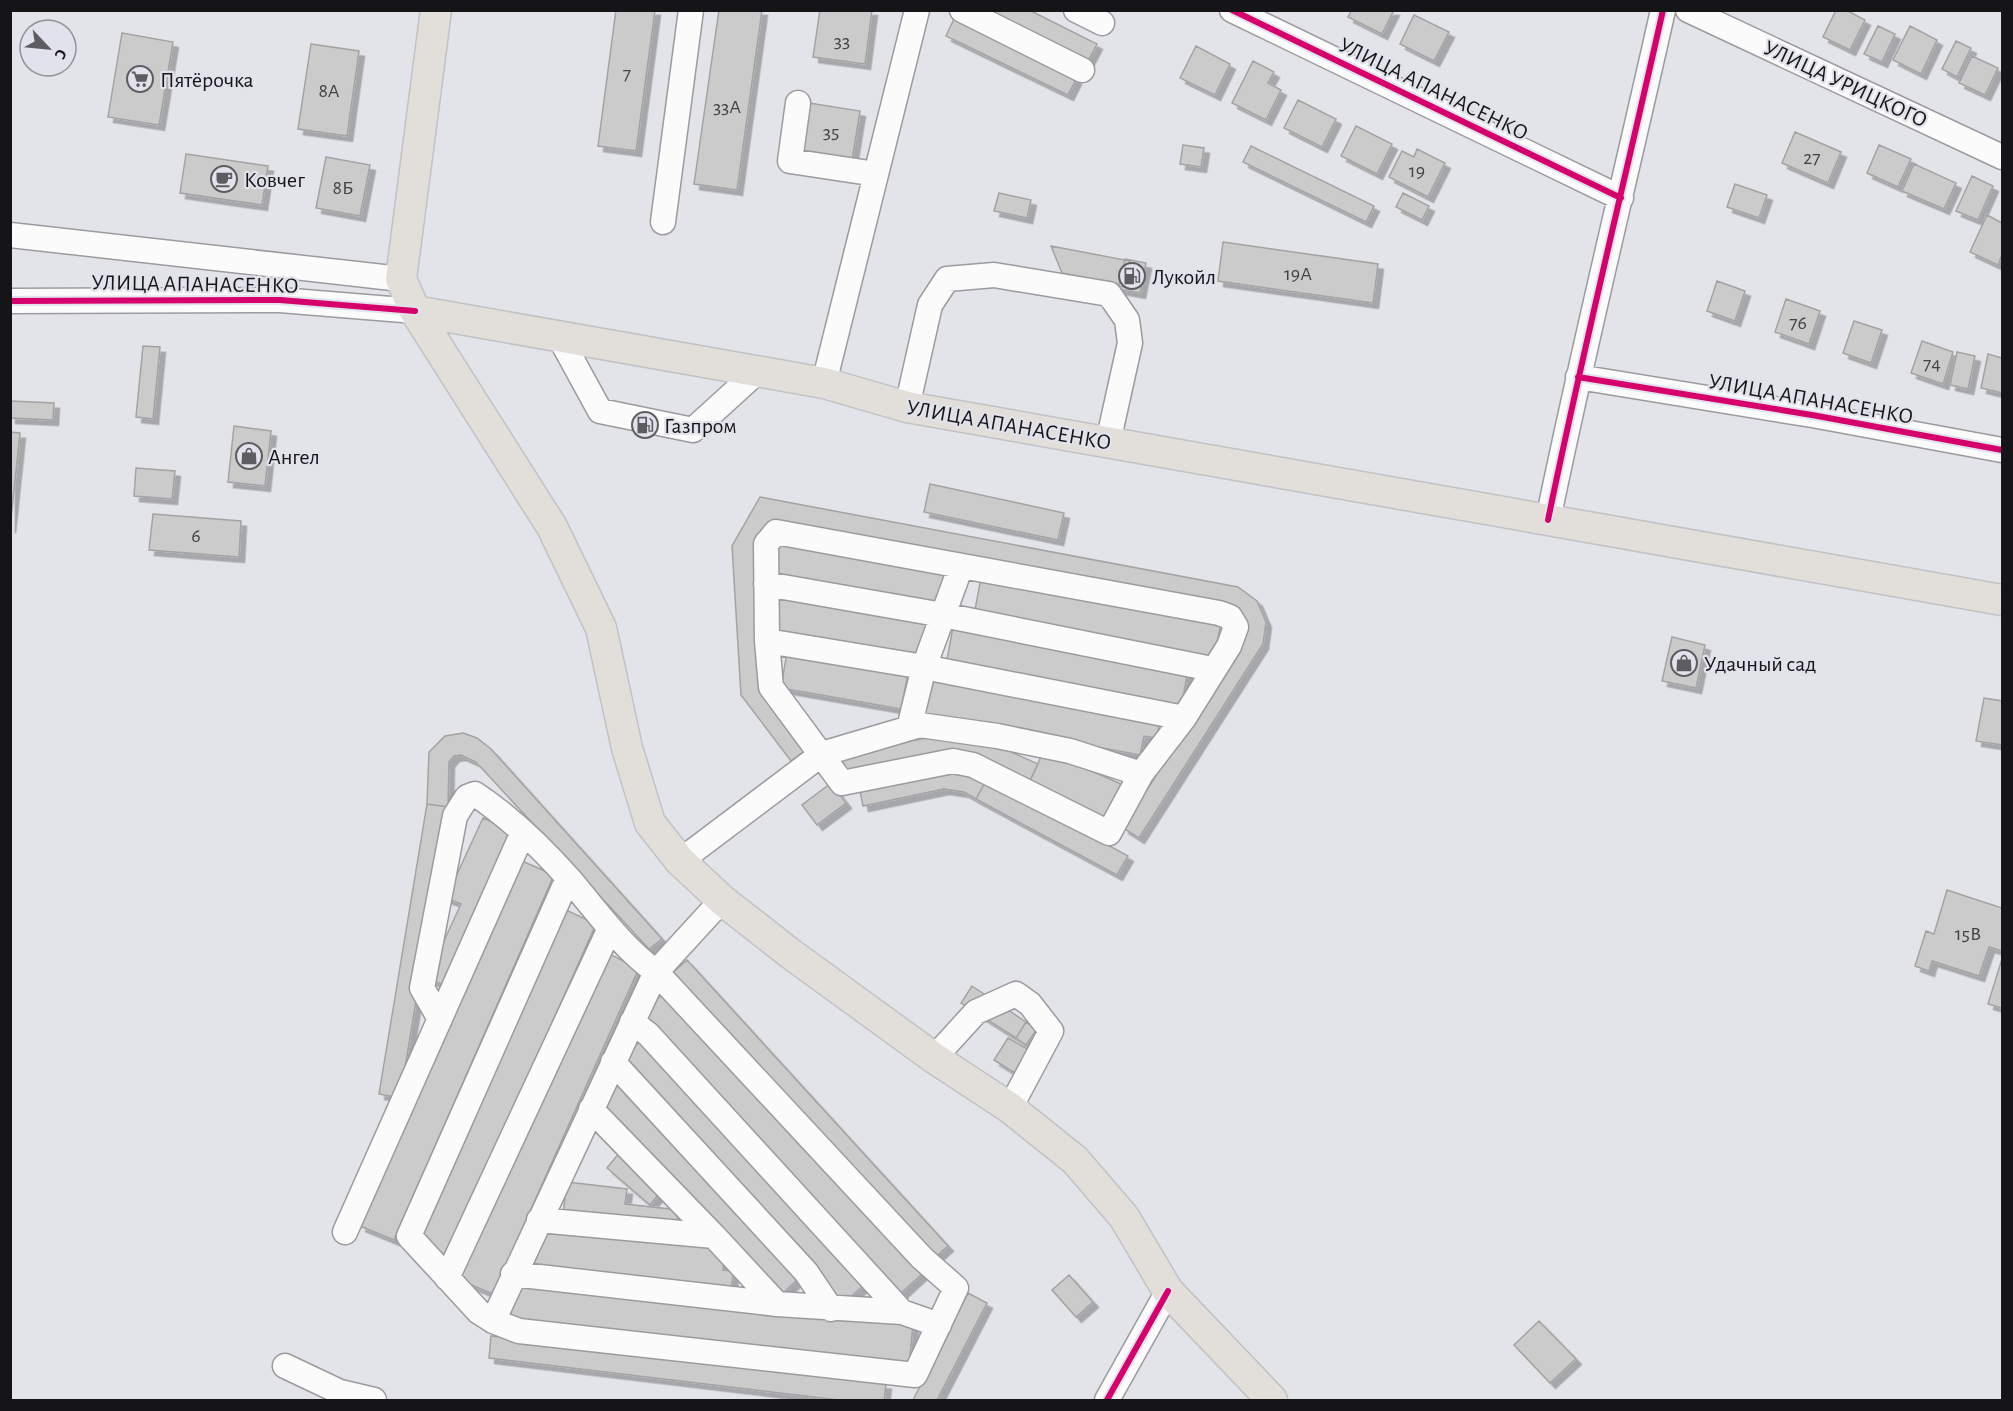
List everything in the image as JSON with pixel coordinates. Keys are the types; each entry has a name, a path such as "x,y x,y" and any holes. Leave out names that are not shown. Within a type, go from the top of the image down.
{"main road":[{"path":"433,11 401,279 415,311 552,528 601,628 627,748 651,823 680,861 722,900 791,954 934,1058 1010,1108 1075,1160 1124,1217 1168,1291 1272,1401"},
{"name":"УЛИЦА АПАНАСЕНКО","path":"415,311 824,383 907,407 2002,600"}],"street":[{"path":"663,222 691,10"},
{"path":"824,383 917,10"},
{"path":"962,10 1082,70"},
{"path":"1076,10 1102,24"},
{"name":"УЛИЦА АПАНАСЕНКО","path":"1232,10 1621,198"},
{"path":"1548,520 1578,377 1663,10"},
{"name":"УЛИЦА УРИЦКОГО","path":"1688,10 2002,157"},
{"path":"798,103 790,161 876,174"},
{"path":"10,235 401,279"},
{"path":"907,407 930,306 947,279 994,275 1109,294 1127,320 1130,343 1108,442"},
{"name":"УЛИЦА АПАНАСЕНКО","path":"10,301 280,300 415,311"},
{"path":"560,338 600,411 693,430 758,371"},
{"name":"УЛИЦА АПАНАСЕНКО","path":"1578,377 1812,415 2002,450"},
{"path":"776,532 961,566 1230,617 1236,627 1229,646 1212,669 1184,718 1141,774 1109,833 973,765 953,761 842,783 771,687 767,641 766,543 776,532"},
{"path":"909,728 924,667 961,566"},
{"path":"766,584 944,615 1212,669"},
{"path":"767,641 924,667 1184,718"},
{"path":"680,861 822,754 920,725 997,736 1070,751 1141,774"},
{"path":"440,1019 422,988 455,816 467,798 475,794 523,832 568,878 634,956 656,972 922,1258 956,1288 915,1375 519,1331 493,1321 479,1312 409,1236 568,878"},
{"path":"345,1232 523,832"},
{"path":"493,1321 656,972 722,900"},
{"path":"447,1278 610,928"},
{"path":"934,1058 976,1012 1016,994 1030,1004 1051,1030 1010,1108"},
{"path":"632,1022 648,1034 902,1312"},
{"path":"613,1062 806,1272 831,1309"},
{"path":"591,1108 777,1304"},
{"path":"539,1220 714,1236"},
{"path":"513,1274 777,1304 902,1312 939,1324"},
{"path":"1107,1401 1168,1291"},
{"path":"285,1366 340,1392 374,1401"}],"building":[{"path":"616,10 655,10 636,151 598,146"},
{"path":"719,10 762,10 737,190 694,184"},
{"path":"820,10 872,10 865,64 813,57"},
{"path":"984,10 1029,10 1097,44 1088,61"},
{"path":"1352,10 1394,10 1382,34 1348,17"},
{"path":"1836,10 1846,10 1865,20 1850,50 1823,37"},
{"path":"1414,15 1449,32 1434,61 1400,44"},
{"path":"954,19 1076,79 1068,95 946,36"},
{"path":"1878,26 1895,34 1882,62 1864,54"},
{"path":"1910,26 1937,40 1921,74 1893,60"},
{"name":"Пятёрочка","path":"122,33 173,42 159,125 108,117"},
{"path":"1956,41 1971,48 1957,77 1942,69"},
{"path":"311,44 359,51 347,136 298,129"},
{"path":"1196,46 1230,64 1215,95 1180,78"},
{"path":"1972,56 1998,68 1985,95 1959,83"},
{"path":"1253,61 1274,72 1268,83 1281,90 1266,120 1232,103"},
{"path":"1298,100 1336,119 1322,147 1284,128"},
{"path":"809,103 860,111 852,160 801,152"},
{"path":"1356,126 1392,144 1377,174 1341,156"},
{"path":"1795,132 1841,152 1828,183 1782,163"},
{"path":"1183,145 1204,148 1201,167 1180,164"},
{"path":"1879,145 1911,159 1898,187 1867,173"},
{"path":"1251,146 1374,206 1366,222 1243,162"},
{"path":"1417,149 1445,163 1428,197 1389,177 1402,151 1414,157"},
{"name":"Ковчег","path":"186,154 268,166 262,205 180,193"},
{"path":"326,157 370,165 360,216 316,208"},
{"path":"1914,164 1956,183 1944,209 1902,191"},
{"path":"1972,176 1993,186 1978,220 1956,211"},
{"path":"1735,184 1767,195 1759,218 1727,207"},
{"path":"999,193 1031,200 1027,218 994,211"},
{"path":"1403,193 1429,206 1422,220 1396,207"},
{"path":"1987,215 2002,223 2002,255 1998,265 1970,252"},
{"path":"1223,242 1378,264 1373,303 1218,281"},
{"path":"1051,246 1130,261 1125,287 1062,273"},
{"name":"Лукойл","path":"1125,259 1146,263 1140,293 1118,289"},
{"path":"1717,281 1745,291 1735,321 1707,311"},
{"path":"1786,299 1820,311 1809,344 1775,332"},
{"path":"1854,321 1882,330 1871,363 1843,353"},
{"path":"1922,341 1953,352 1943,384 1911,373"},
{"path":"143,346 160,347 153,419 136,417"},
{"path":"1957,352 1975,356 1968,389 1950,385"},
{"path":"1988,354 2002,358 2002,393 1981,388"},
{"path":"10,401 54,403 53,420 10,418"},
{"name":"Ангел","path":"234,426 271,431 265,486 228,482"},
{"path":"10,432 20,433 10,528"},
{"path":"136,468 175,471 172,499 134,496"},
{"path":"930,484 1064,513 1058,540 924,512"},
{"path":"760,497 1238,587 1257,601 1266,622 1263,644 1139,838 1123,828 1244,636 1232,609 770,524 754,552 761,688 807,749 791,761 741,695 732,546"},
{"path":"153,514 241,521 239,557 149,550"},
{"path":"779,540 945,568 938,606 772,577"},
{"path":"981,578 1221,622 1214,659 974,615"},
{"path":"779,594 928,619 921,658 773,632"},
{"path":"953,627 1188,670 1181,708 946,665"},
{"name":"Удачный сад","path":"1672,637 1705,645 1696,688 1662,681"},
{"name":"Удачный сад","path":"1672,637 1705,645 1696,688 1662,681"},
{"path":"787,652 908,674 901,709 781,688"},
{"path":"928,676 1160,720 1157,738 1144,736 1140,755 921,714"},
{"path":"1984,698 2002,701 2002,745 1976,741"},
{"path":"463,733 477,738 491,749 662,939 649,949 476,762 461,755 454,756 449,762 448,807 427,804 429,752 445,736"},
{"path":"951,734 978,737 1038,764 1029,783 957,754 843,773 839,753"},
{"path":"1044,750 1121,784 1106,818 1029,783"},
{"path":"970,771 987,779 976,799 964,792 944,789 863,806 859,786"},
{"path":"987,779 1128,856 1117,875 976,799"},
{"path":"831,783 846,803 817,825 802,805"},
{"path":"427,804 448,807 400,1098 379,1094"},
{"path":"483,818 517,833 448,987 427,978 461,904 446,898"},
{"path":"522,861 554,875 394,1240 360,1226"},
{"path":"1947,890 2002,908 2002,951 1989,947 1979,976 1932,961 1929,971 1915,966 1926,931 1934,934"},
{"path":"566,910 596,924 446,1262 417,1234"},
{"path":"609,954 639,968 493,1294 457,1279"},
{"path":"2002,959 2002,1008 1988,1004"},
{"path":"687,960 948,1246 932,1260 671,974"},
{"path":"972,986 1026,1022 1016,1038 961,1003"},
{"path":"664,993 923,1273 897,1297 638,1017"},
{"path":"1026,1022 1037,1029 1026,1045 1016,1038"},
{"path":"1008,1038 1029,1050 1015,1073 994,1060"},
{"path":"643,1039 865,1284 843,1304 621,1058"},
{"path":"621,1081 801,1276 780,1296 600,1101"},
{"path":"620,1152 662,1190 650,1205 607,1168"},
{"path":"567,1182 627,1189 625,1204 679,1210 676,1226 563,1214"},
{"path":"539,1227 717,1249 716,1256 724,1257 723,1270 734,1271 731,1288 534,1267"},
{"path":"1069,1275 1093,1302 1076,1317 1052,1290"},
{"path":"514,1281 913,1325 909,1365 510,1322"},
{"path":"968,1293 987,1303 937,1400 913,1400"},
{"path":"1539,1321 1576,1359 1550,1383 1514,1345"},
{"path":"491,1336 886,1384 884,1400 839,1400 489,1358"}],"cycle path":[{"path":"1232,10 1621,198"},
{"path":"1548,520 1663,10"},
{"path":"10,301 280,300 415,311"},
{"path":"1578,377 1812,415 2002,450"},
{"path":"1107,1400 1168,1291"}],"place":[{"name":"Пятёрочка","path":"140,79"},
{"name":"Ковчег","path":"224,179"},
{"name":"Лукойл","path":"1132,276"},
{"name":"Газпром","path":"645,425"},
{"name":"Ангел","path":"249,456"},
{"name":"Удачный сад","path":"1684,663"}]}
